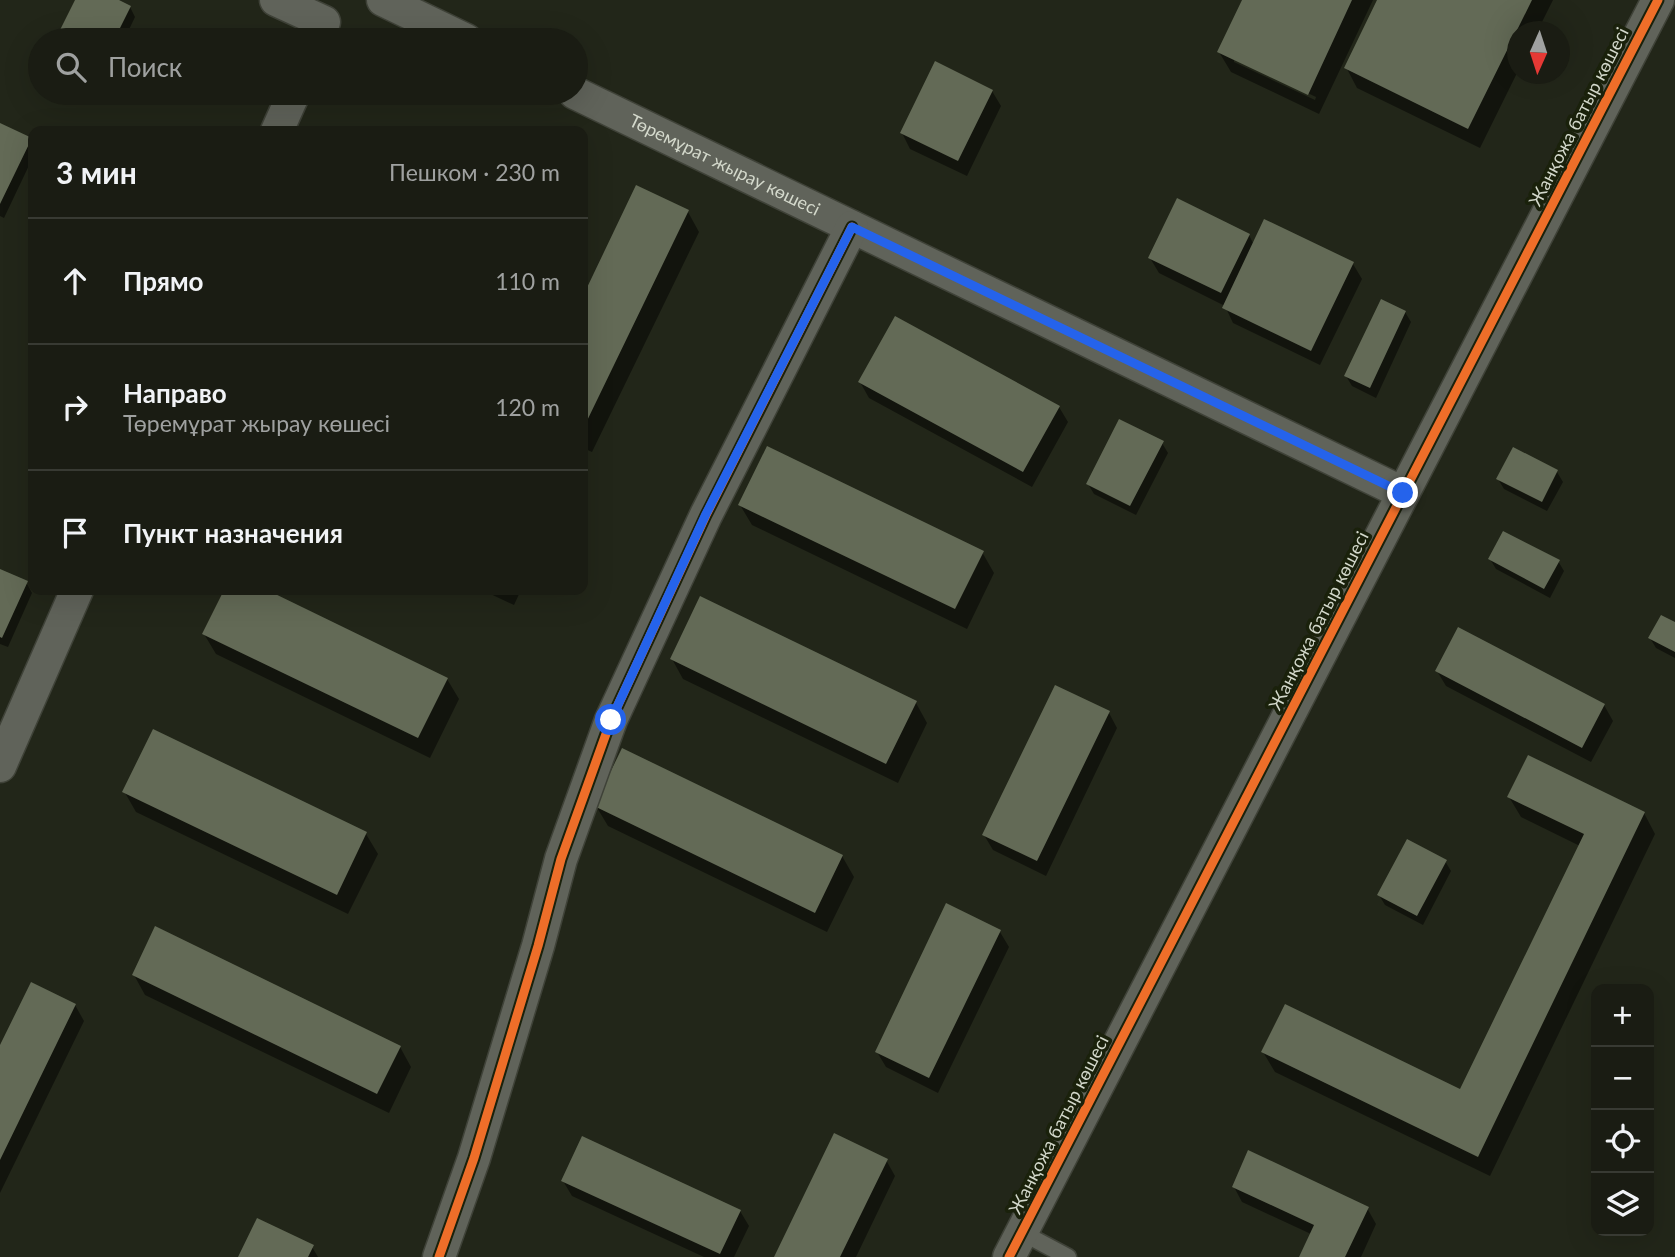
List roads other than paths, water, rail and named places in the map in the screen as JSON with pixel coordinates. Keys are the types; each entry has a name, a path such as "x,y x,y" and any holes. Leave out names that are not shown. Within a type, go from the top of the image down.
{"street":[{"path":"276,0 326,21"},
{"path":"383,0 442,28"},
{"name":"Жанқожа батыр көшесі","path":"1015,1245 1658,0"},
{"name":"Төремұрат жырау көшесі","path":"588,99 1403,493"},
{"path":"279,126 289,105"},
{"path":"439,1257 474,1158 538,946 561,859 611,720 706,514 852,227"},
{"path":"0,766 75,595"}],"lane":[{"path":"1015,1245 1068,1257"}]}
